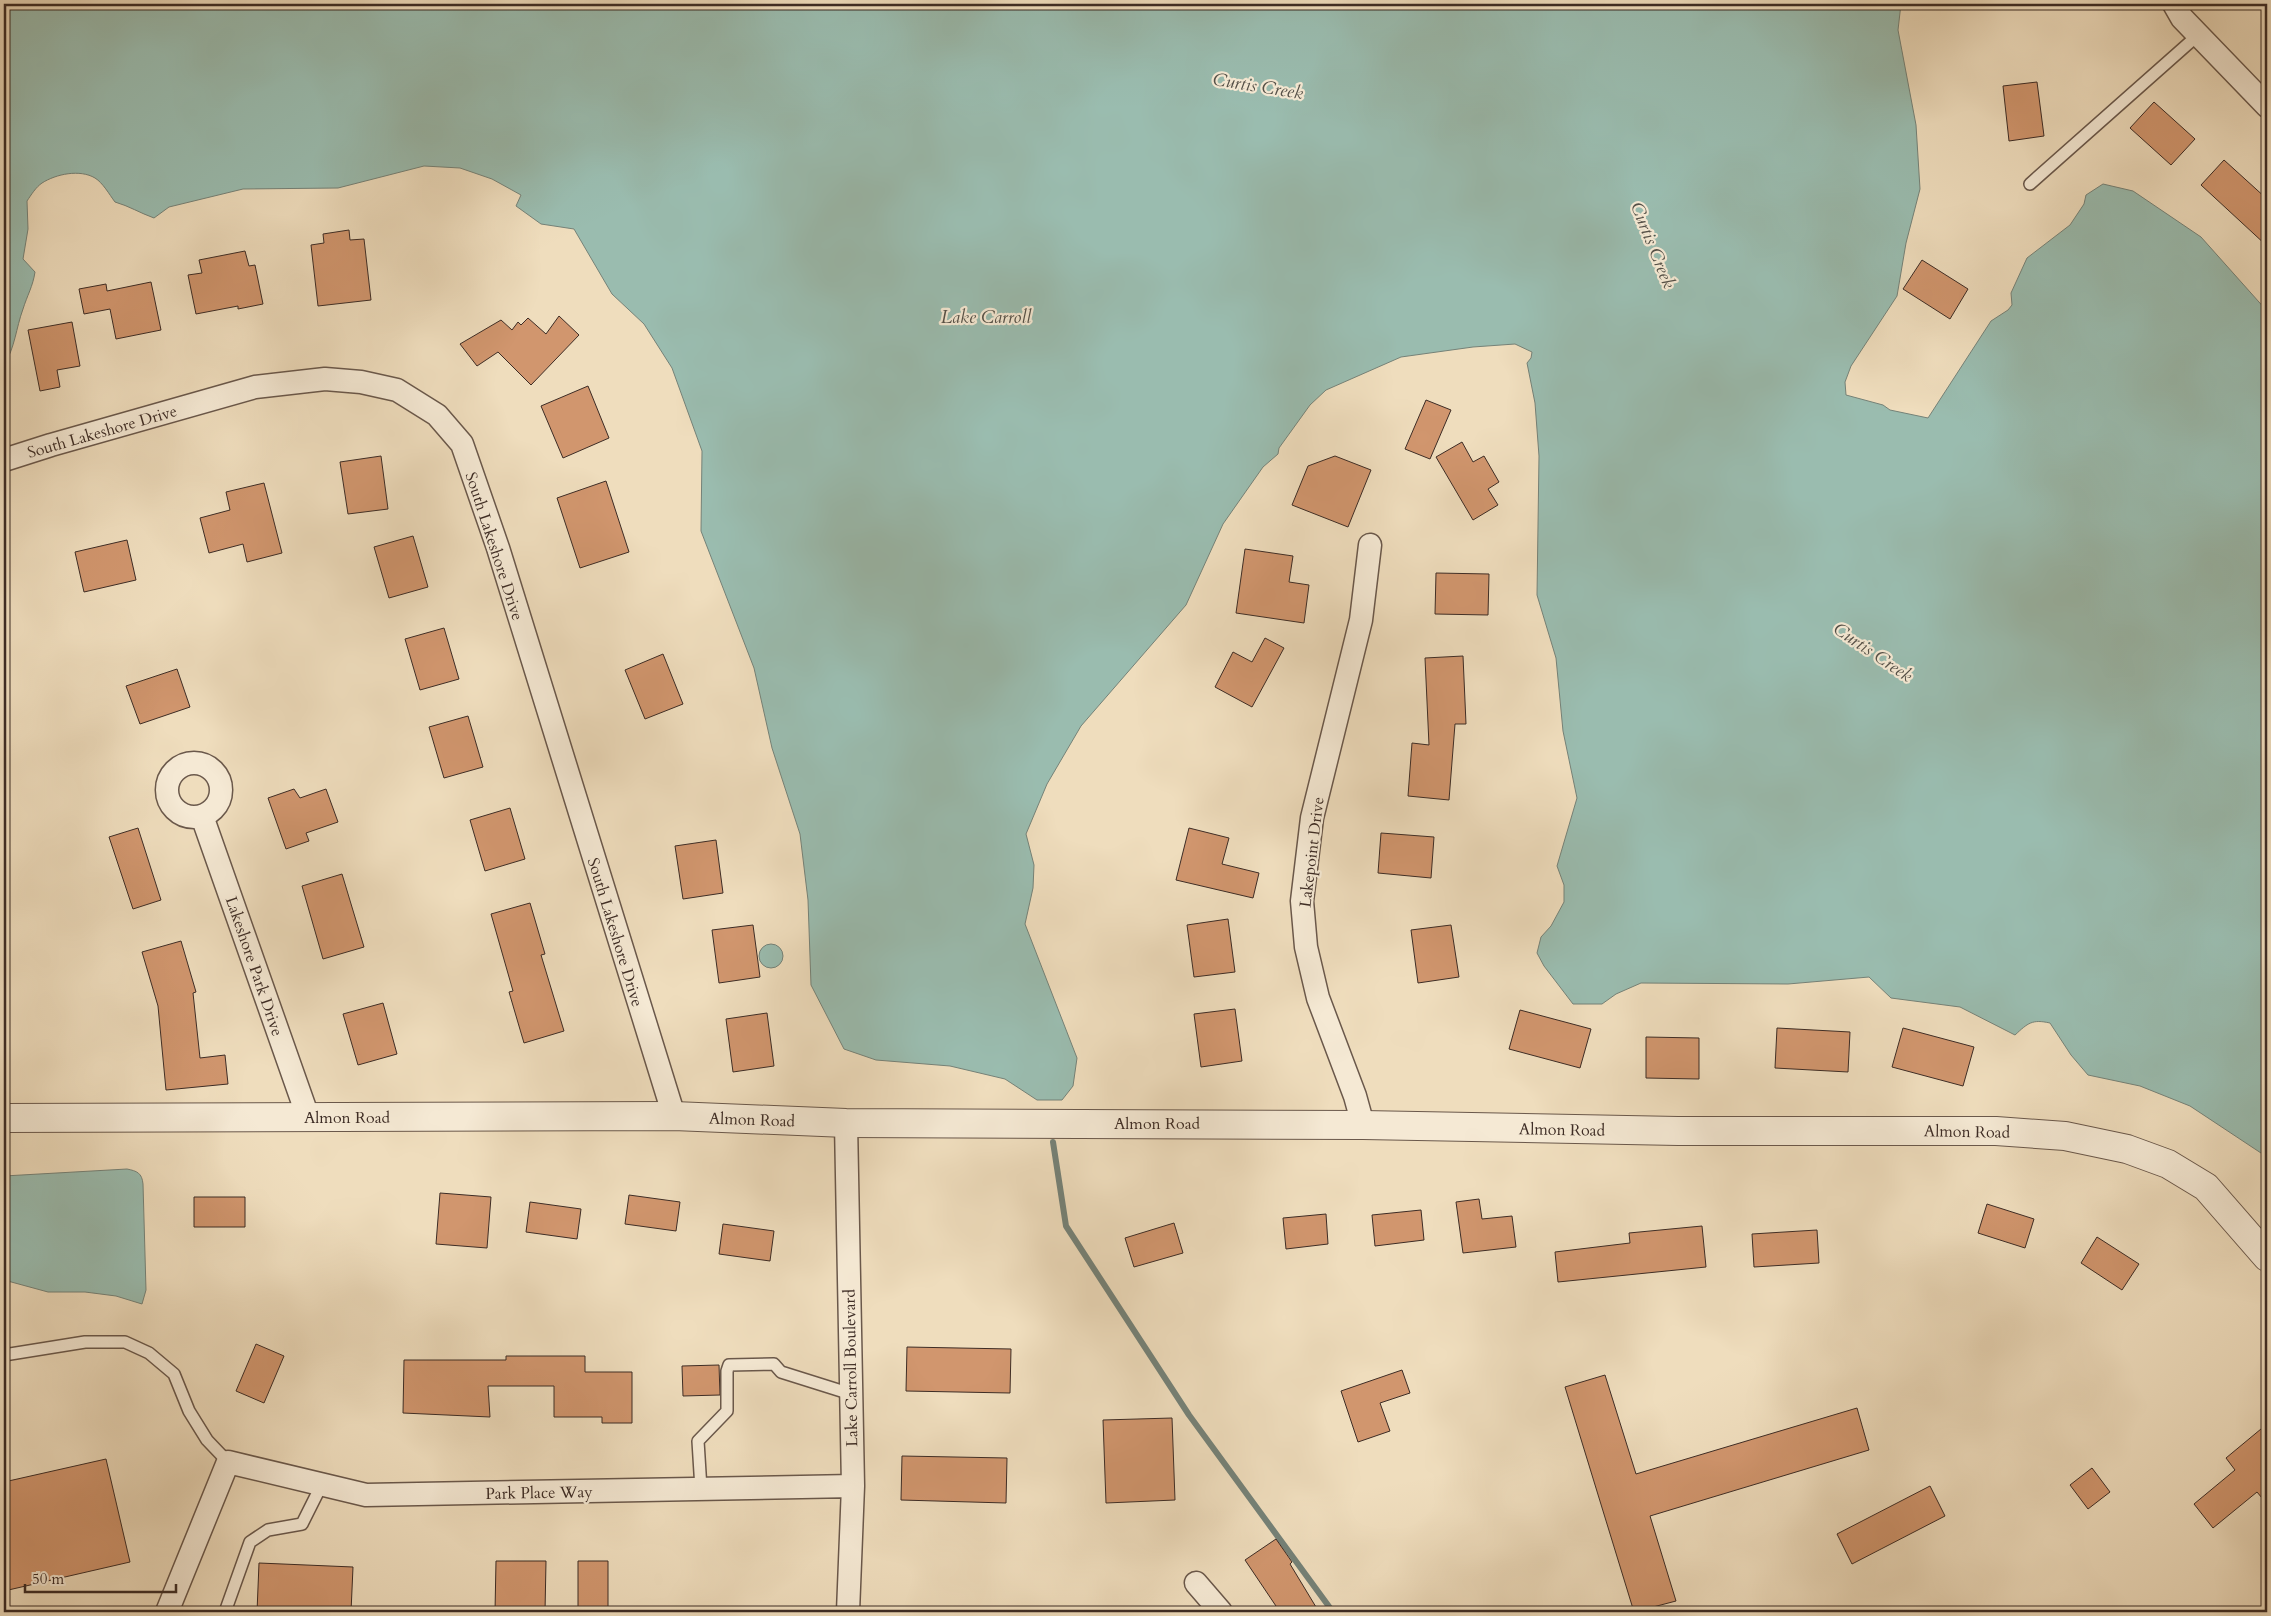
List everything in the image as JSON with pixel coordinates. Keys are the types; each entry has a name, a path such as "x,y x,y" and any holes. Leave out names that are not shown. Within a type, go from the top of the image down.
{"street":[{"path":"2174,4 2182,18 2267,106"},
{"name":"South Lakeshore Drive","path":"4,460 255,387 317,380 361,382 397,390 437,414 462,444 498,548 674,1116"},
{"name":"Lakepoint Drive","path":"1363,1124 1355,1096 1318,998 1306,947 1302,901 1312,818 1361,620 1370,545"},
{"name":"Lakeshore Park Drive","path":"202,816 308,1117"},
{"name":"Almon Road","path":"4,1118 674,1116 846,1123 1363,1124 1678,1131 1996,1131 2065,1136 2127,1149 2168,1164 2206,1187 2267,1257"},
{"name":"Lake Carroll Boulevard","path":"846,1123 853,1486 848,1612"},
{"path":"167,1612 228,1462"},
{"name":"Park Place Way","path":"228,1462 366,1495 853,1486"},
{"path":"1196,1583 1221,1612"}],"lane":[{"path":"2030,184 2198,35"},
{"path":"4,1355 85,1342 125,1342 149,1353 174,1374 189,1411 206,1440 228,1462"},
{"path":"701,1489 698,1440 727,1411 727,1371 729,1365 774,1364 781,1372 851,1394"},
{"path":"225,1612 250,1542 268,1530 302,1524 322,1484"}],"water":[{"name":"Lake Carroll","path":"4,4 1901,4 1898,30 1916,125 1920,189 1906,243 1897,296 1851,366 1845,382 1846,395 1883,405 1890,410 1928,418 1991,321 2008,310 2012,305 2011,293 2027,258 2070,225 2084,204 2086,195 2103,184 2133,191 2201,237 2267,311 2267,1157 2190,1106 2140,1086 2088,1075 2071,1055 2050,1023 2039,1021 2031,1023 2015,1035 1960,1007 1891,998 1869,977 1788,984 1641,983 1616,994 1602,1004 1573,1004 1544,966 1537,953 1541,937 1551,926 1564,902 1564,885 1557,866 1577,798 1563,731 1556,658 1537,595 1539,456 1535,403 1527,363 1531,358 1532,352 1515,344 1473,347 1401,357 1326,390 1310,405 1279,448 1278,454 1263,467 1223,524 1186,605 1081,726 1047,784 1026,834 1034,865 1033,888 1025,924 1077,1058 1073,1086 1062,1100 1037,1100 1005,1079 950,1066 876,1060 844,1049 811,985 808,900 800,834 772,748 754,668 701,531 702,451 672,368 644,324 612,294 574,229 541,224 516,206 521,195 492,179 460,168 424,166 338,188 243,189 169,207 154,218 115,202 98,180 89,175 75,173 61,175 40,185 27,201 28,229 23,259 35,272 13,345 4,365"},
{"path":"771,944 776,945 782,951 782,961 776,967 771,968 766,967 760,961 759,956 760,951 766,945"},
{"path":"127,1169 138,1173 143,1184 146,1290 142,1304 116,1296 85,1292 48,1292 4,1280 4,1176"}],"building":[{"path":"2037,82 2044,136 2009,141 2003,86"},
{"path":"2154,102 2195,139 2171,165 2130,128"},
{"path":"2224,160 2267,199 2267,246 2201,185"},
{"path":"349,230 350,240 364,239 371,300 318,306 311,245 324,243 323,234"},
{"path":"245,251 249,266 255,265 263,304 238,309 238,306 196,314 188,275 202,273 199,260"},
{"path":"1922,260 1968,289 1950,319 1903,289"},
{"path":"151,282 161,330 116,339 110,309 84,314 79,289 106,284 107,291"},
{"path":"559,316 579,335 531,385 498,352 477,366 460,344 501,320 512,330 518,322 521,325 528,318 546,334"},
{"path":"72,322 80,366 57,370 60,387 40,391 28,330"},
{"path":"588,386 609,438 563,458 541,406"},
{"path":"1426,400 1451,410 1430,459 1405,449"},
{"path":"1462,442 1473,462 1484,456 1499,482 1488,489 1498,505 1473,520 1436,457"},
{"path":"381,456 388,509 348,514 340,462"},
{"path":"1335,456 1371,470 1348,527 1292,505 1308,466"},
{"path":"606,481 629,552 580,568 557,498"},
{"path":"264,483 282,553 247,562 243,544 209,553 200,518 230,510 226,492"},
{"path":"413,536 428,587 389,598 374,547"},
{"path":"127,540 136,580 84,592 75,552"},
{"path":"1245,549 1293,556 1289,582 1309,585 1304,623 1236,613"},
{"path":"1436,573 1489,574 1488,615 1435,614"},
{"path":"444,628 459,679 420,690 405,639"},
{"path":"1265,638 1284,648 1252,707 1215,687 1233,652 1252,662"},
{"path":"663,654 683,704 645,719 625,670"},
{"path":"1463,656 1466,724 1455,724 1449,800 1408,796 1412,743 1429,745 1425,658"},
{"path":"177,669 190,707 140,724 126,686"},
{"path":"468,716 483,767 444,778 429,727"},
{"path":"294,789 300,798 326,789 338,822 306,833 309,841 286,849 268,798"},
{"path":"510,808 525,859 485,871 470,820"},
{"path":"138,828 161,900 133,909 109,837"},
{"path":"1189,828 1229,838 1222,864 1259,873 1253,898 1176,880"},
{"path":"1381,833 1434,837 1431,878 1378,873"},
{"path":"716,840 723,893 683,899 675,846"},
{"path":"342,874 364,947 323,959 302,886"},
{"path":"530,903 545,954 541,955 564,1031 524,1043 509,992 513,991 491,914"},
{"path":"1228,919 1235,972 1194,977 1187,925"},
{"path":"753,925 760,977 719,983 712,930"},
{"path":"1451,925 1459,977 1418,983 1411,930"},
{"path":"181,941 196,992 193,993 200,1058 225,1055 228,1084 166,1090 158,1006 142,952"},
{"path":"383,1003 397,1054 358,1065 343,1014"},
{"path":"1235,1009 1242,1061 1201,1067 1194,1014"},
{"path":"1520,1010 1591,1029 1580,1068 1509,1049"},
{"path":"767,1013 774,1066 733,1072 726,1019"},
{"path":"1777,1028 1850,1032 1848,1072 1775,1068"},
{"path":"1903,1028 1974,1047 1963,1086 1892,1067"},
{"path":"1646,1037 1699,1038 1699,1079 1646,1078"},
{"path":"440,1193 491,1197 487,1248 436,1244"},
{"path":"629,1195 680,1202 676,1231 625,1224"},
{"path":"194,1197 245,1197 245,1227 194,1227"},
{"path":"1479,1199 1482,1219 1512,1216 1516,1247 1463,1253 1456,1202"},
{"path":"530,1202 581,1209 577,1239 526,1232"},
{"path":"1987,1204 2034,1219 2025,1248 1978,1233"},
{"path":"1421,1210 1424,1240 1375,1246 1372,1215"},
{"path":"1326,1214 1328,1244 1286,1249 1283,1218"},
{"path":"1174,1223 1183,1253 1134,1267 1125,1238"},
{"path":"723,1224 774,1231 770,1261 719,1254"},
{"path":"1702,1226 1706,1267 1558,1282 1555,1252 1630,1243 1629,1233"},
{"path":"1817,1230 1819,1263 1754,1267 1752,1234"},
{"path":"2097,1237 2139,1264 2122,1290 2081,1263"},
{"path":"256,1344 284,1356 264,1403 236,1391"},
{"path":"907,1347 1011,1349 1010,1393 906,1391"},
{"path":"506,1356 585,1356 585,1372 632,1372 632,1423 602,1423 602,1417 554,1417 554,1386 488,1386 490,1417 403,1413 404,1360 506,1360"},
{"path":"719,1365 720,1395 683,1396 682,1366"},
{"path":"1402,1370 1410,1393 1380,1403 1390,1431 1358,1442 1341,1391"},
{"path":"1605,1375 1636,1474 1857,1408 1869,1450 1650,1516 1676,1601 1634,1612 1565,1387"},
{"path":"1172,1418 1175,1500 1106,1503 1103,1420"},
{"path":"2267,1424 2267,1504 2257,1492 2213,1528 2194,1504 2235,1470 2226,1458"},
{"path":"902,1456 1007,1458 1006,1503 901,1500"},
{"path":"106,1459 130,1562 4,1591 4,1482"},
{"path":"2092,1468 2110,1492 2088,1509 2070,1485"},
{"path":"1930,1486 1945,1516 1852,1564 1837,1534"},
{"path":"1276,1539 1292,1562 1290,1564 1319,1612 1280,1612 1245,1560"},
{"path":"496,1561 546,1561 545,1612 495,1612"},
{"path":"578,1561 608,1561 608,1612 578,1612"},
{"path":"259,1563 353,1567 351,1612 257,1612"}],"waterway":[{"path":"1053,1142 1066,1226 1189,1415 1333,1612"}],"water label":[{"name":"Curtis Creek","path":"1258,86"},
{"name":"Curtis Creek","path":"1653,245"},
{"name":"Curtis Creek","path":"1873,652"}]}
